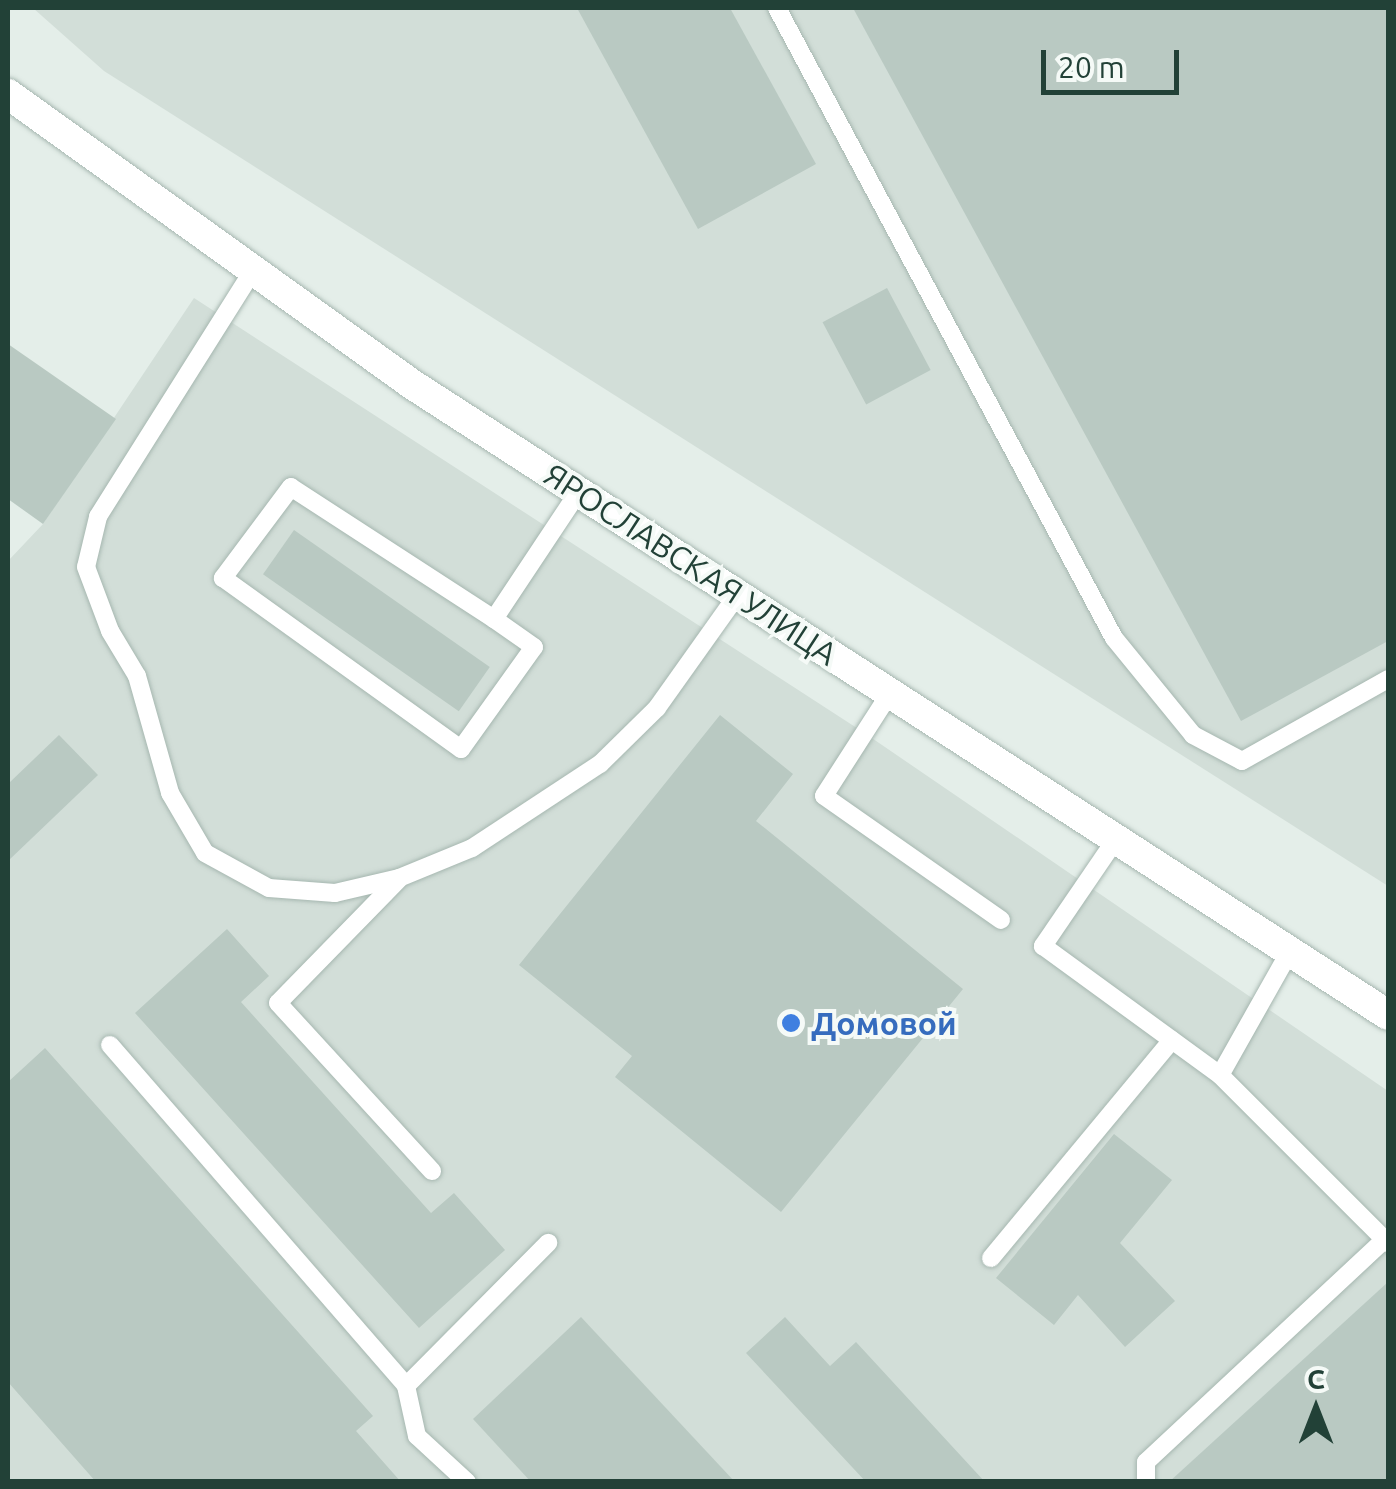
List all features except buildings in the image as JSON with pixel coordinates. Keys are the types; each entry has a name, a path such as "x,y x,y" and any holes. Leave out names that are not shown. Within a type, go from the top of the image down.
{"street":[{"name":"ЯРОСЛАВСКАЯ УЛИЦА","path":"8,94 252,272 578,491 1388,1015"}],"lane":[{"path":"777,8 1114,638 1193,735 1242,761 1388,679"},
{"path":"252,272 98,517 86,567 110,631 137,676 170,793 205,853 270,888 335,893 400,878 472,848 600,764 657,708 738,594"},
{"path":"291,488 494,620 534,647 462,748 224,578 291,488"},
{"path":"494,620 578,491"},
{"path":"890,693 824,796 1001,920"},
{"path":"1116,839 1043,946 1220,1075 1386,1241 1146,1462 1146,1482"},
{"path":"400,878 278,1003 432,1171"},
{"path":"1220,1075 1290,951"},
{"path":"991,1258 1172,1040"},
{"path":"110,1045 406,1386 417,1436 467,1482"},
{"path":"406,1386 548,1244"}],"shaded area":[{"path":"33,8 1388,8 1388,886 104,71"},
{"path":"194,298 863,732 1388,1091 1388,1481 8,1481 8,561 43,524"}],"place":[{"name":"Домовой","path":"791,1023"}]}
